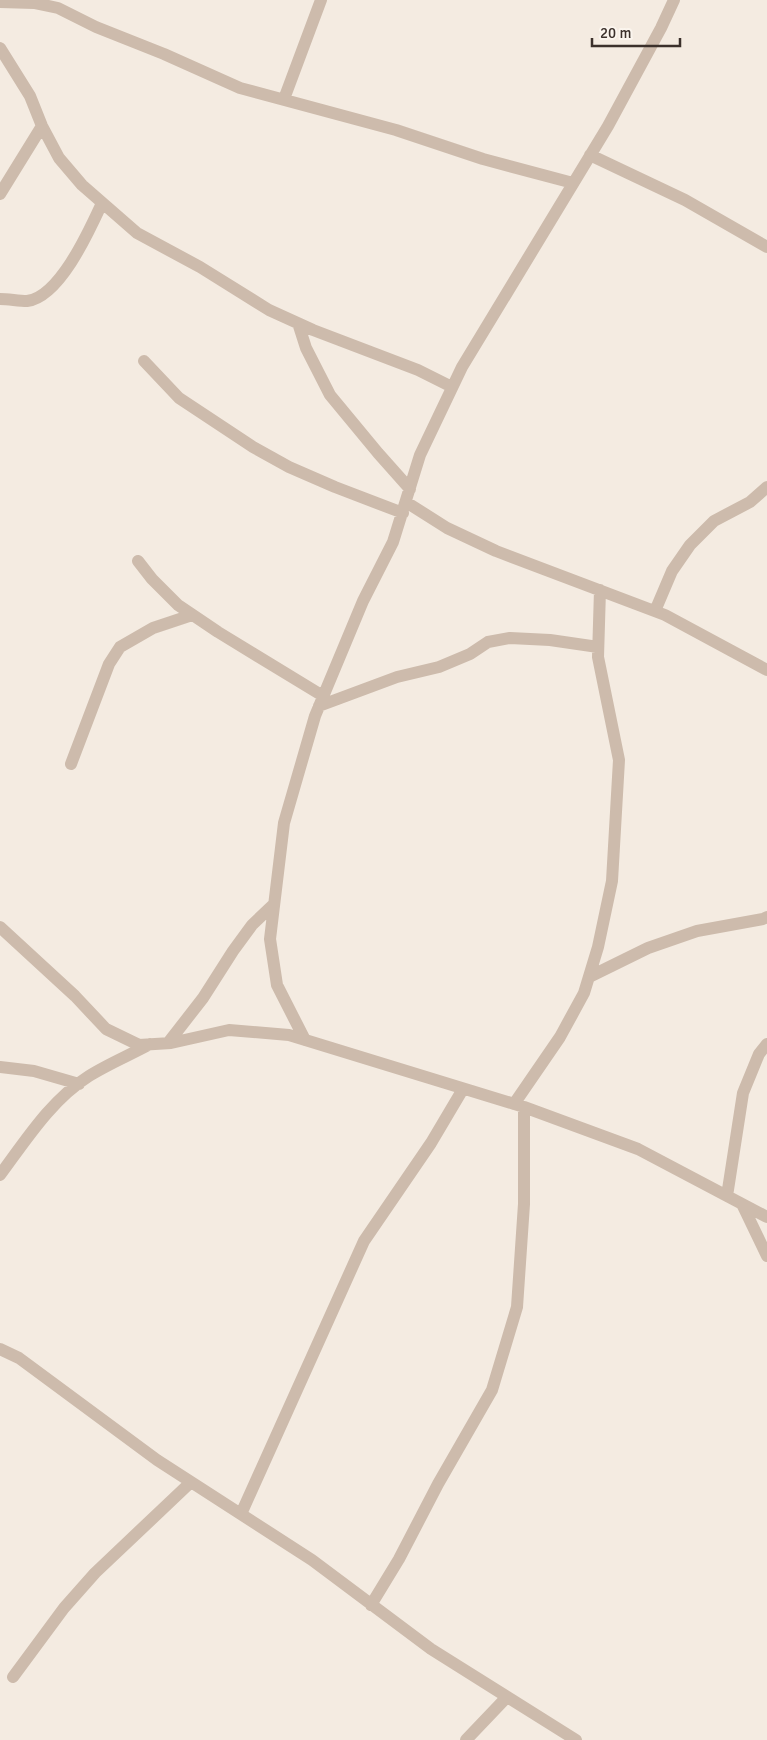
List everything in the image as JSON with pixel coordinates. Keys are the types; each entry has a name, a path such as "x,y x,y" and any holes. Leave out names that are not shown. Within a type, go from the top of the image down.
{"street":[{"path":"284,99 321,0"},
{"path":"305,1040 277,986 270,939 284,824 315,716 363,601 393,542 420,455 466,359 590,155 661,28 674,0"},
{"path":"0,2 34,3 58,8 96,27 164,54 240,88 396,130 483,159 573,183"},
{"path":"0,48 30,96 42,126 59,158 82,185 137,233 200,267 269,310 348,344 418,370 452,387"},
{"path":"0,194 42,126"},
{"path":"590,155 685,200 767,247"},
{"path":"0,299 28,301 46,292 63,274 82,246 102,203"},
{"path":"298,323 306,348 330,395 410,489"},
{"path":"144,362 179,398 253,447 289,467 334,487 404,507 496,552 655,611 722,644 767,670"},
{"path":"655,611 672,571 690,545 714,521 750,502 767,487"},
{"path":"138,561 152,579 178,605 321,701"},
{"path":"371,1605 492,1390 517,1307 524,1204 519,1106 584,993 598,947 612,881 619,760 600,665 598,647 600,590"},
{"path":"71,764 109,664 120,647 153,628 192,615"},
{"path":"321,701 397,677 439,667 470,654 488,642 510,638 598,647"},
{"path":"168,1043 203,998 252,925 274,904"},
{"path":"589,977 648,948 697,931 767,917"},
{"path":"0,926 75,996 106,1029 139,1045 168,1043 229,1030 289,1035 519,1106 638,1149 767,1217"},
{"path":"0,1175 34,1127 78,1084 88,1076 150,1044"},
{"path":"727,1196 743,1093 758,1054 767,1044"},
{"path":"0,1066 34,1072 78,1084"},
{"path":"241,1514 364,1241 431,1143 463,1089"},
{"path":"742,1204 767,1256"},
{"path":"0,1349 20,1358 157,1460 312,1560 431,1650 576,1740"},
{"path":"13,1677 64,1608 95,1573 191,1482"},
{"path":"466,1740 508,1697"}]}
